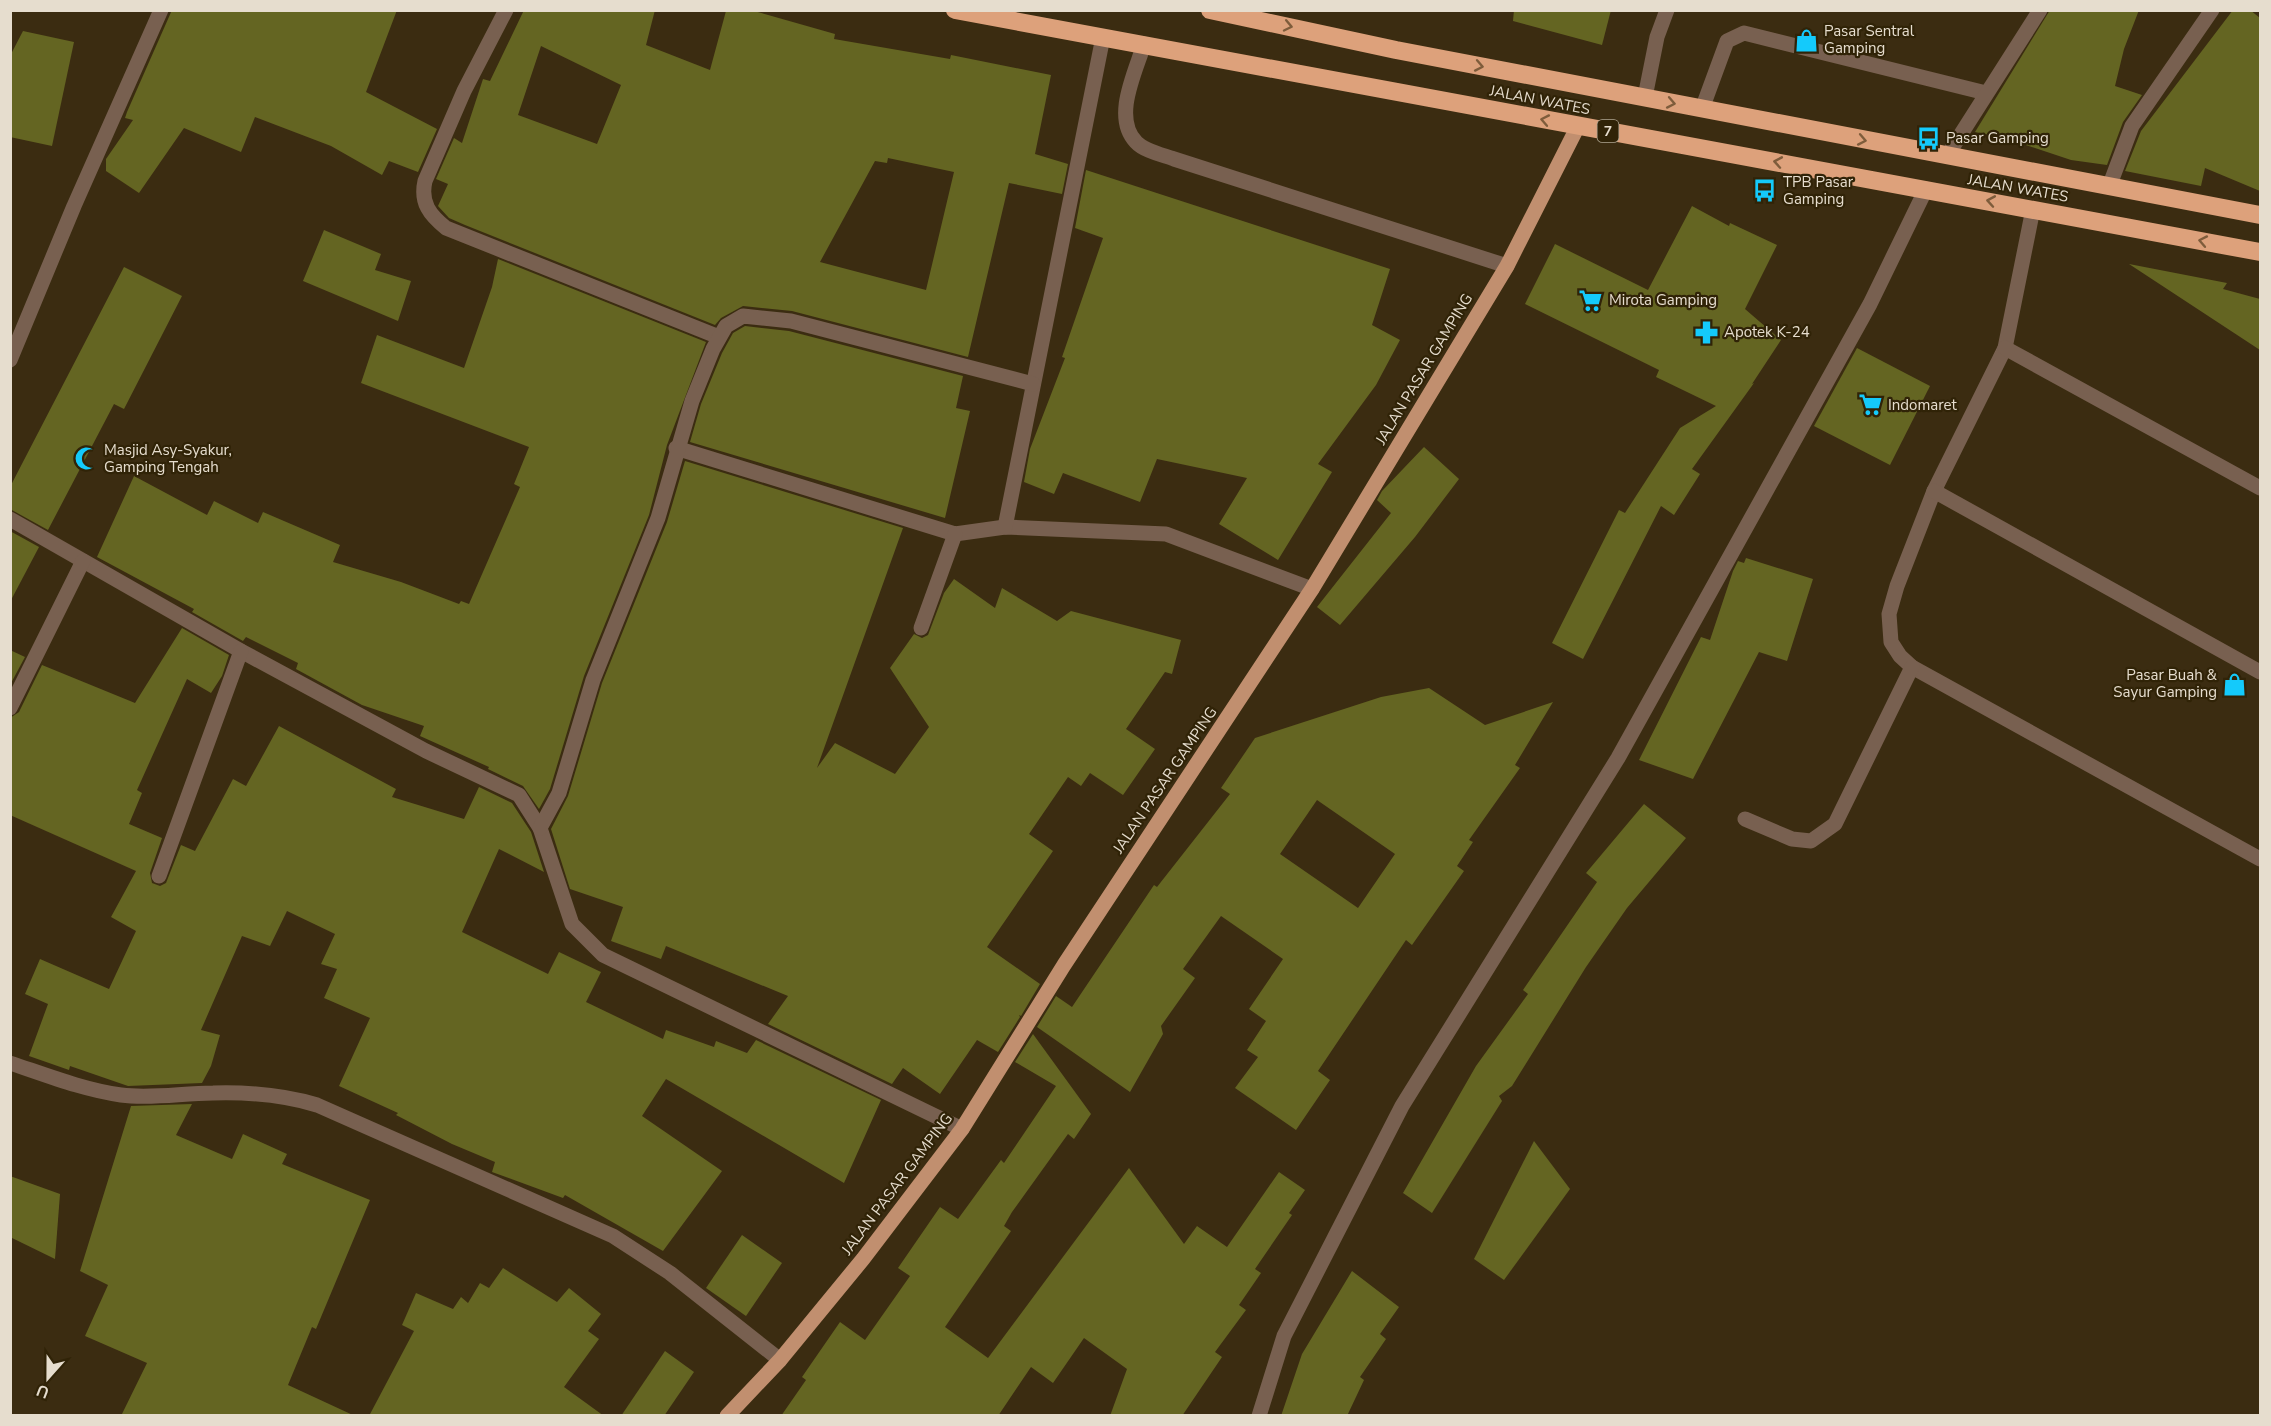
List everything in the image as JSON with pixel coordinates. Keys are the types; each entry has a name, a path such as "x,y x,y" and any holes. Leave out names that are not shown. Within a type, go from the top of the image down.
{"highway":[{"name":"JALAN WATES","path":"955,10 2260,252"},
{"name":"JALAN WATES","path":"1210,10 1645,98 2260,215"}],"main road":[{"name":"JALAN PASAR GAMPING","path":"727,1416 780,1360 863,1259 962,1129 1064,965 1312,589 1507,266 1578,126"}],"street":[{"path":"10,360 74,206 161,10"},
{"path":"506,10 464,91 429,171 423,191 428,214 446,228 719,338"},
{"path":"1645,98 1658,37 1667,10"},
{"path":"1947,156 2040,10"},
{"path":"2109,187 2132,126 2212,10"},
{"path":"1702,109 1727,41 1744,33 1986,93"},
{"path":"1005,527 1103,37"},
{"path":"1144,44 1125,105 1129,130 1136,142 1174,159 1507,266"},
{"path":"1259,1416 1284,1336 1402,1106 1618,758 1870,304 1926,189"},
{"path":"2033,209 2005,348 1934,491 1897,586 1889,614 1891,642 1900,656 1912,667 2260,859"},
{"path":"540,828 559,793 593,680 658,518 676,448 692,401 726,326 743,316 762,316 802,324 1033,384"},
{"path":"2005,348 2260,488"},
{"path":"676,448 955,534 1005,527 1166,534 1312,589"},
{"path":"1934,491 2260,672"},
{"path":"10,519 241,651 426,752 519,795 540,828 572,924 603,955 962,1129"},
{"path":"921,628 955,534"},
{"path":"10,708 83,561"},
{"path":"159,876 241,651"},
{"path":"1745,819 1792,839 1811,841 1835,824 1912,667"},
{"path":"10,1063 89,1088 121,1095 159,1097 213,1092 283,1097 317,1105 613,1236 670,1273 780,1360"}],"building":[{"path":"172,10 397,10 366,92 437,129 418,172 389,161 382,175 331,146 255,117 241,152 184,128 139,193 106,171 106,159 133,120 125,118 127,112"},
{"path":"524,10 655,10 646,45 710,70 726,11 754,11 835,34 834,39 950,59 951,55 1051,75 1035,154 1068,164 1062,194 1009,183 968,357 792,311 743,306 721,318 715,325 449,218 438,206 448,184 436,179 454,138 462,143 483,79 490,81","holes":["541,46 621,85 597,144 518,115","888,158 954,172 926,290 820,262 875,161 887,163"]},
{"path":"1514,10 1611,10 1602,45 1513,21"},
{"path":"2050,10 2139,10 2124,49 2115,86 2142,95 2123,122 2107,165 2071,160 2005,138 1975,132"},
{"path":"2233,10 2250,10 2260,18 2260,191 2205,168 2201,186 2125,171 2141,131"},
{"path":"23,31 74,42 52,146 10,137 10,56"},
{"path":"1086,170 1390,269 1372,325 1400,340 1376,385 1318,464 1332,472 1278,560 1219,524 1247,478 1157,459 1140,502 1063,473 1054,494 1024,482 1030,449 1065,358 1062,357 1103,238 1075,228"},
{"path":"1692,206 1729,226 1730,223 1777,245 1745,309 1781,340 1752,384 1754,383 1692,469 1700,474 1674,515 1661,506 1583,659 1552,643 1619,510 1625,513 1680,428 1716,406 1656,377 1659,370 1525,304 1555,244 1648,290"},
{"path":"324,230 381,254 375,270 411,281 398,321 303,281"},
{"path":"498,259 706,342 667,445 649,515 584,676 550,789 539,809 523,786 488,769 489,767 420,736 424,726 362,705 296,669 298,663 246,637 243,641 192,612 194,609 97,557 134,476 207,515 214,501 258,523 263,512 340,545 333,562 401,582 459,604 461,601 469,604 520,487 514,484 529,447 361,383 377,335 464,368 492,287"},
{"path":"2129,264 2227,283 2223,289 2260,299 2260,350"},
{"path":"124,267 182,296 124,409 114,404 48,530 10,509 10,487"},
{"path":"745,326 789,331 963,376 956,408 970,411 945,518 690,442 701,404 722,353 733,333"},
{"name":"Indomaret","path":"1857,348 1930,386 1890,465 1814,426"},
{"path":"1424,447 1459,479 1415,537 1340,625 1317,607 1391,513 1377,500 1382,491"},
{"path":"685,461 903,528 817,768 835,743 895,774 929,727 890,668 914,634 922,638 928,635 944,593 954,579 995,608 1002,588 1057,621 1071,611 1181,640 1172,674 1165,672 1126,729 1155,749 1123,795 1090,773 1081,786 1068,777 1029,834 1053,851 987,947 1040,984 998,1052 977,1040 940,1094 903,1068 892,1084 768,1024 788,996 666,946 661,959 611,941 623,907 570,889 551,829 568,796 602,683 667,522"},
{"path":"10,531 39,547 10,602"},
{"path":"1746,558 1813,579 1787,661 1759,652 1693,779 1639,760 1701,637 1710,640 1733,571 1738,561 1744,563"},
{"path":"182,628 229,655 222,676 211,693 187,679 137,790 142,793 129,824 162,838 150,873 152,883 160,886 166,883 181,845 195,851 233,779 246,786 279,726 396,789 392,797 464,819 479,787 512,803 531,832 544,872 499,849 462,932 548,974 559,952 601,972 586,1002 663,1039 666,1030 714,1047 716,1041 747,1053 756,1040 881,1100 844,1183 666,1079 642,1116 722,1171 663,1251 565,1195 563,1198 492,1172 495,1162 452,1144 396,1115 398,1113 339,1086 370,1018 324,998 337,969 321,964 335,934 287,911 270,946 242,936 201,1030 220,1035 211,1066 202,1083 128,1086 70,1066 69,1070 29,1056 48,1004 25,994 40,959 109,989 136,931 111,917 136,871 10,815 10,718 19,712 42,665 135,703"},
{"path":"10,650 25,657 10,685"},
{"path":"1429,688 1485,725 1553,702 1515,765 1520,768 1469,840 1473,842 1457,866 1464,871 1412,945 1406,940 1318,1071 1330,1080 1296,1130 1235,1088 1258,1057 1247,1050 1266,1021 1249,1009 1283,959 1221,916 1183,969 1195,978 1161,1026 1163,1034 1130,1092 1037,1027 1056,996 1072,1007 1154,885 1157,887 1230,794 1221,788 1255,738 1381,697","holes":["1317,800 1395,854 1358,908 1280,854"]},
{"path":"1644,804 1686,838 1627,908 1586,967 1512,1086 1499,1096 1502,1101 1432,1213 1403,1193 1476,1066 1528,994 1523,990 1597,882 1586,873"},
{"path":"1033,1034 1091,1114 1074,1139 1068,1134 1012,1212 1004,1226 1011,1231 945,1327 988,1358 1129,1168 1184,1244 1197,1226 1227,1247 1279,1172 1305,1190 1289,1213 1292,1215 1255,1269 1261,1273 1239,1305 1246,1310 1215,1352 1222,1357 1182,1416 1110,1416 1127,1369 1084,1338 1053,1383 1031,1367 998,1416 781,1416 806,1380 802,1377 840,1322 865,1340 910,1276 898,1268 940,1207 958,1219 1001,1160 1004,1163 1056,1086 1015,1062"},
{"path":"192,1104 176,1135 232,1159 243,1134 287,1154 282,1164 370,1200 316,1329 312,1327 288,1385 355,1416 121,1416 147,1363 85,1336 108,1285 80,1271 131,1106"},
{"path":"1534,1141 1570,1189 1504,1280 1474,1259"},
{"path":"10,1176 60,1194 55,1259 10,1237"},
{"path":"742,1235 782,1263 746,1316 706,1288"},
{"path":"503,1268 557,1302 569,1288 601,1314 588,1331 599,1339 564,1387 604,1416 369,1416 414,1331 402,1325 416,1293 453,1309 461,1297 468,1303 480,1283 489,1288"},
{"path":"1352,1271 1399,1307 1380,1334 1386,1339 1360,1377 1364,1380 1347,1416 1281,1416 1302,1354"},
{"path":"665,1351 694,1372 664,1416 621,1416"}],"place":[{"name":"Pasar Sentral Gamping","path":"1806,40"},
{"name":"Pasar Gamping","path":"1928,138"},
{"name":"TPB Pasar Gamping","path":"1765,191"},
{"name":"Mirota Gamping","path":"1591,300"},
{"name":"Apotek K-24","path":"1706,332"},
{"name":"Indomaret","path":"1870,405"},
{"name":"Masjid Asy-Syakur, Gamping Tengah","path":"86,459"},
{"name":"Pasar Buah & Sayur Gamping","path":"2235,684"}]}
